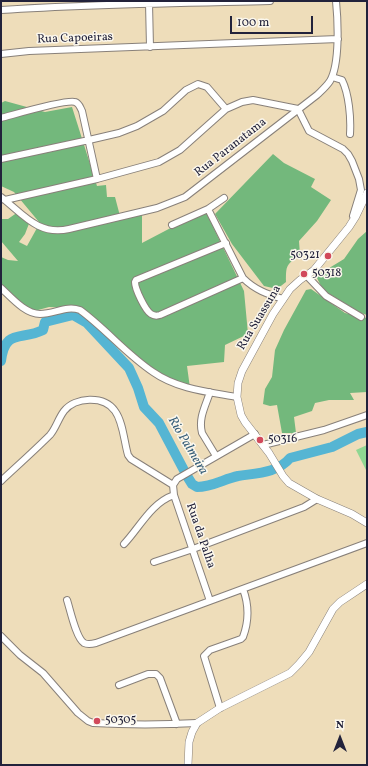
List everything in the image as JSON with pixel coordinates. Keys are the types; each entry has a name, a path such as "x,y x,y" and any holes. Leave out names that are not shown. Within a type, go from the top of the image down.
{"street":[{"path":"1,10 67,3 149,4 212,1 270,1"},
{"name":"Rua Paranatama","path":"3,199 30,221 44,228 55,231 157,208 185,197 317,95 329,82 332,76 338,39 336,1"},
{"path":"149,4 150,47"},
{"name":"Rua Capoeiras","path":"1,54 29,51 338,39"},
{"path":"332,76 342,80 346,88 350,134"},
{"path":"1,159 119,133 152,118 163,111 186,90 198,84 207,87 226,109"},
{"path":"3,199 97,179 147,166 168,158 180,150 226,109 242,102 253,100 298,109 309,130 343,150 352,161 359,179 361,190 349,227"},
{"path":"1,118 64,102 76,102 82,111 97,179"},
{"name":"Rua Suassuna","path":"367,193 349,227 322,261 314,270 290,289 283,298 242,371 238,382 237,397 244,422 275,461 278,469 289,483 317,499 352,514 367,523"},
{"path":"172,225 208,209 224,198"},
{"path":"208,209 243,278 250,286 257,290 283,298"},
{"path":"226,243 136,280 135,287 146,310 150,314 156,316 160,315 243,278"},
{"path":"306,275 326,296 361,317"},
{"path":"1,288 25,309 31,312 40,314 74,308 80,310 141,364 154,373 175,383 194,389 237,397"},
{"path":"210,392 200,418 200,428 216,456"},
{"path":"1,481 51,434 64,411 76,403 92,400 103,402 114,409 120,422 128,455 131,459 173,485 177,479 255,434"},
{"path":"263,445 324,430 367,415"},
{"name":"Rua da Palha","path":"173,485 174,495 210,601"},
{"path":"124,544 158,503 174,495"},
{"path":"154,562 193,549 304,507 317,499"},
{"path":"67,600 81,641 89,645 96,644 367,543"},
{"path":"188,765 189,742 192,732 197,724 220,708 290,673 309,652 333,610 340,602 367,584"},
{"path":"220,708 204,656 210,650 241,639 248,612 248,602 243,589"},
{"path":"1,636 20,655 44,673 71,706 88,721 93,723 116,724 197,724"},
{"path":"119,685 148,674 156,674 160,678 177,724"}],"green space":[{"path":"5,101 45,112 72,107 97,186 106,185 107,197 115,197 120,216 142,212 142,243 205,210 244,291 248,334 225,345 224,362 187,366 190,388 156,374 74,308 49,307 31,312 1,284 1,257 8,260 18,261 1,241 1,219 8,219 18,212 30,221 25,234 19,242 27,246 37,228 44,228 14,192 1,186 1,103"},
{"path":"273,154 284,163 315,179 311,187 331,200 317,221 299,241 300,255 289,263 286,272 286,282 277,289 264,286 232,244 215,214"},
{"path":"367,231 367,315 361,313 323,290 316,276 344,259 358,239"},
{"path":"311,289 345,313 367,318 367,392 350,393 354,400 329,400 315,403 312,411 294,417 296,433 282,433 277,405 270,406 263,404 265,389 272,377 275,350 284,330 306,290"},
{"path":"367,445 367,472 356,450"}],"waterway":[{"name":"Rio Palmeira","path":"1,361 3,351 6,344 10,340 15,337 43,330 45,322 73,315 87,323 129,368 138,388 144,407 159,423 187,476 192,484 197,487 208,486 233,477 266,472 279,467 290,458 332,447 358,434 367,432"}],"place":[{"name":"50321","path":"328,256"},
{"name":"50318","path":"304,274"},
{"name":"50316","path":"260,440"},
{"name":"50305","path":"97,721"}]}
